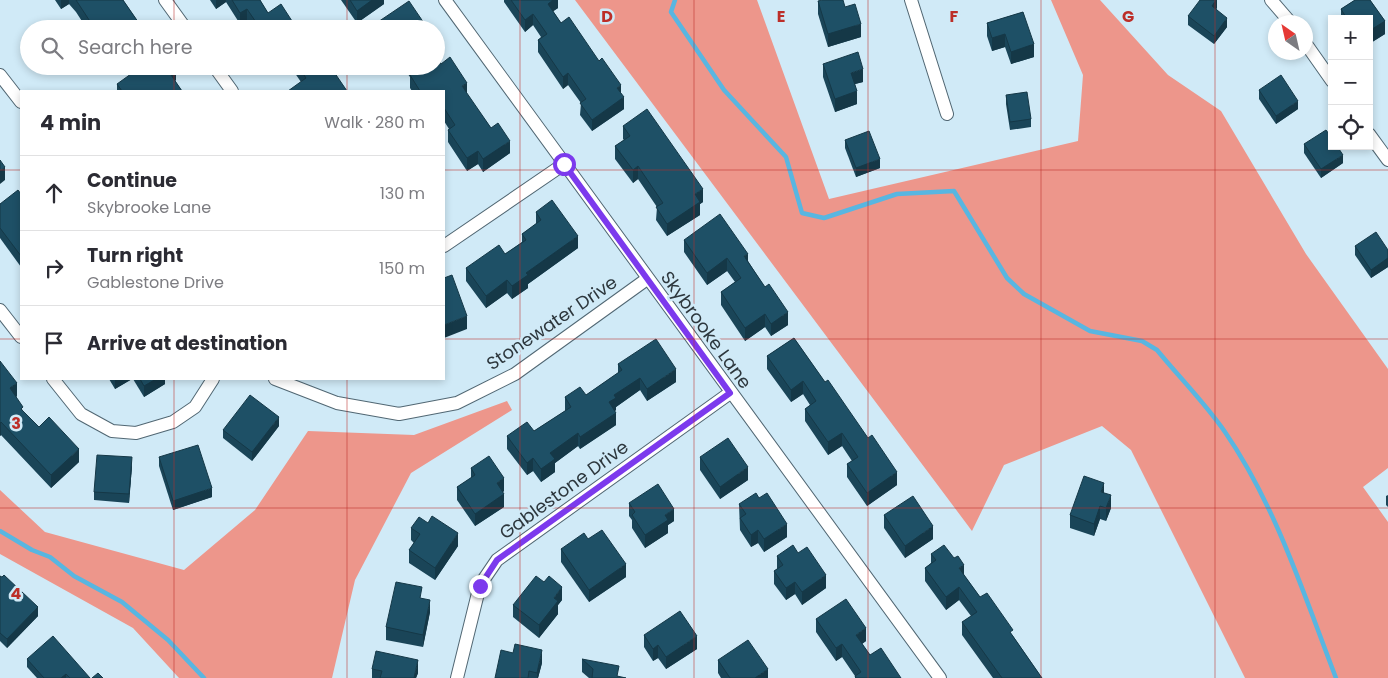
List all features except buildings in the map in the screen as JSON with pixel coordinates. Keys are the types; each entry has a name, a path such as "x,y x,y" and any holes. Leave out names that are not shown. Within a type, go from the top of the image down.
{"street":[{"path":"165,0 179,20"},
{"name":"Skybrooke Lane","path":"445,0 730,393 940,678"},
{"path":"911,0 947,114"},
{"path":"1271,0 1284,15"},
{"path":"1313,54 1328,75"},
{"path":"0,75 20,101"},
{"path":"220,75 231,90"},
{"path":"1373,139 1388,160"},
{"path":"445,245 564,164"},
{"name":"Stonewater Drive","path":"278,380 337,403 399,414 457,403 515,374 647,279"},
{"path":"0,310 20,337"},
{"path":"54,380 81,414 112,431 136,433 173,422 195,407 212,380"},
{"name":"Gablestone Drive","path":"457,678 480,586 497,560 730,393"}],"shaded area":[{"path":"575,0 757,0 829,199 1078,141 1083,75 1051,0 1100,0 1168,75 1221,111 1306,254 1388,369 1388,468 1363,487 1388,522 1388,678 1245,678 1131,450 1102,426 1004,465 972,531"},
{"path":"507,401 512,410 411,473 355,580 332,678 179,678 133,628 0,554 0,490 45,532 184,570 255,510 308,431 414,435"}],"waterway":[{"path":"675,0 671,12 724,90 786,157 802,213 824,218 897,194 954,191 1007,278 1024,294 1090,331 1142,341 1157,350 1217,421 1243,460 1288,552 1336,678"},
{"path":"0,531 32,550 50,557 74,576 122,602 168,640 204,678"}],"route":[{"path":"480,586 497,560 730,393 564,164"}]}
